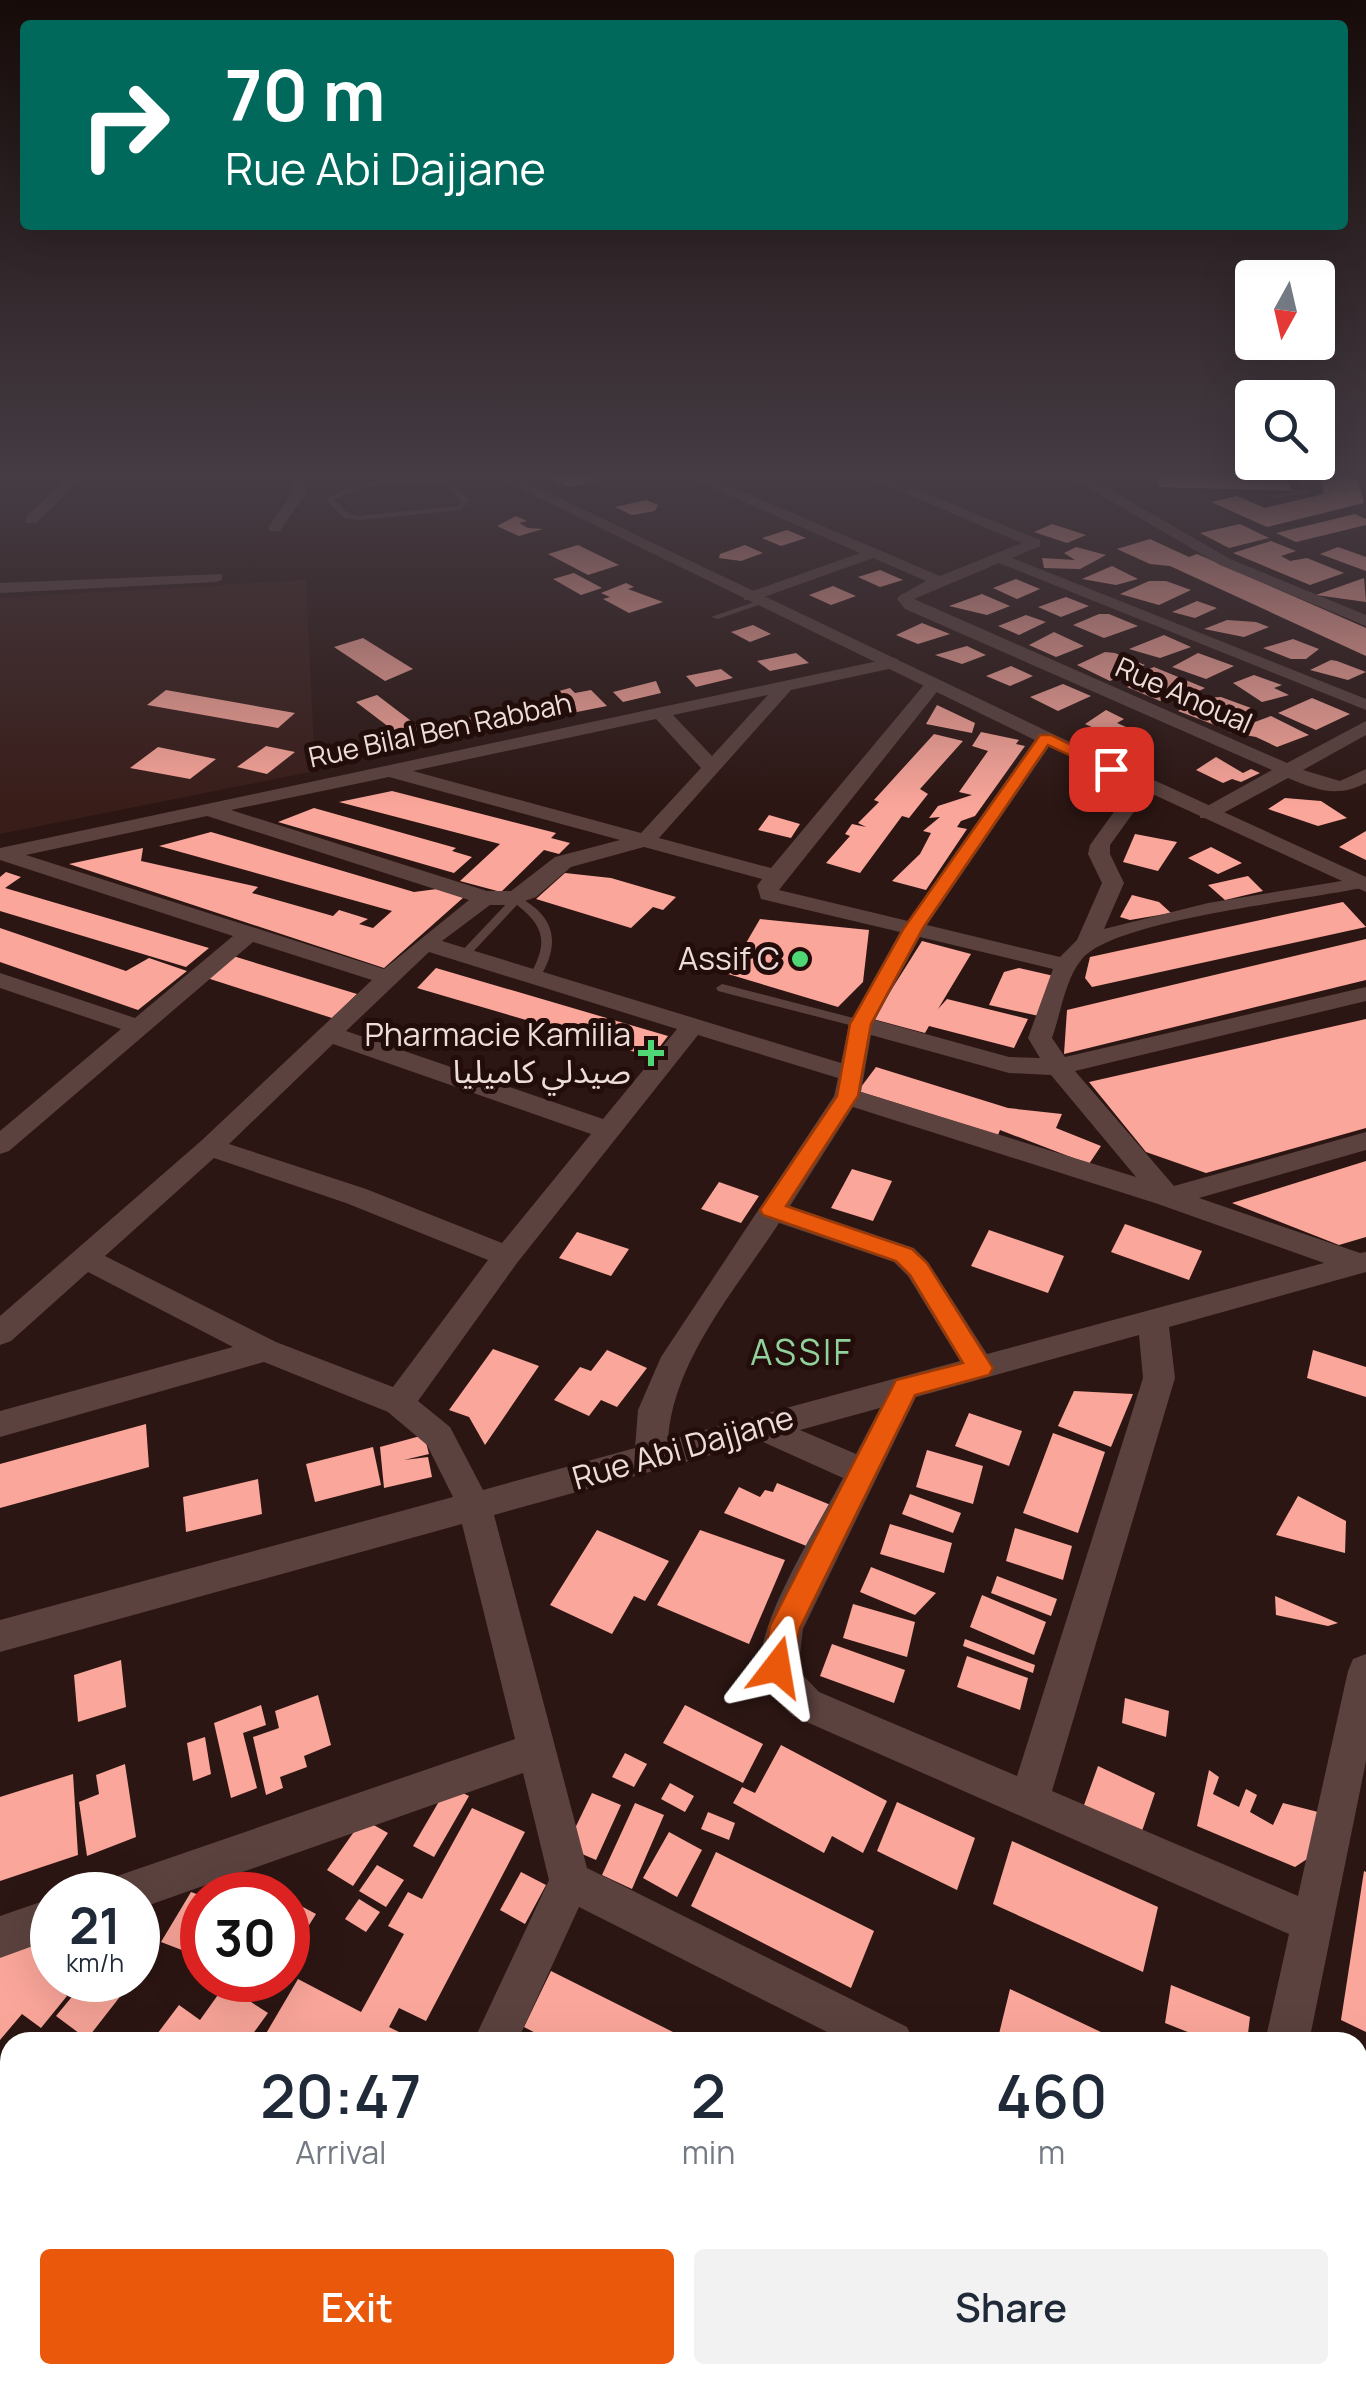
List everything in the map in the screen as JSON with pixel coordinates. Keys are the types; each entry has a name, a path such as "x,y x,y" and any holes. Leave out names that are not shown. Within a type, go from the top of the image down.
{"street":[{"path":"4,588 62,585"},
{"path":"727,585 1363,884"},
{"path":"757,600 794,585"},
{"name":"Rue Anoual","path":"931,585 906,596 911,606 1324,786 1343,787 1366,775"},
{"path":"1069,585 1366,705"},
{"path":"1281,585 1366,621"},
{"name":"Rue Bilal Ben Rabbah","path":"0,854 892,664"},
{"path":"934,684 775,876 768,886 769,894 1067,966"},
{"path":"204,808 486,898 514,899 563,862 646,840 783,689"},
{"path":"658,711 713,769"},
{"path":"1207,814 1366,727"},
{"path":"651,1455 660,1387 849,1085 860,1024 914,928 1046,738"},
{"path":"389,771 775,876"},
{"path":"1144,784 1100,845 1099,854 1113,883 1088,940 1067,966 1040,1038 1058,1066 1168,1198"},
{"path":"0,854 389,978"},
{"path":"1088,940 1133,926 1363,884"},
{"path":"0,1332 210,1147 426,943 486,898"},
{"path":"0,1145 249,934"},
{"path":"426,943 692,1026 1168,1198 1362,1263"},
{"path":"0,980 142,1028"},
{"path":"860,1024 1008,1065 1058,1066 1366,994"},
{"path":"399,1403 507,1256 692,1026"},
{"path":"330,1034 606,1130"},
{"path":"1168,1198 1366,1141"},
{"path":"210,1147 356,1196 507,1256"},
{"path":"771,1210 904,1255 918,1269 980,1368"},
{"path":"85,1258 265,1350 399,1403 439,1436 475,1507 570,1881 500,2032"},
{"name":"Rue Abi Dajjane","path":"0,1636 1362,1263"},
{"path":"1030,1798 1159,1378 1153,1320"},
{"path":"0,1424 265,1350"},
{"path":"906,1387 785,1626 777,1667 782,1684 806,1704 1310,1922"},
{"path":"758,1426 864,1473"},
{"path":"1289,2032 1310,1922 1356,1769 1366,1671"},
{"path":"160,1881 538,1750"},
{"path":"570,1881 872,2032"},
{"path":"0,1937 30,1927"}],"lane":[{"path":"715,618 757,600"},
{"path":"464,955 514,899 535,911 544,924 548,957 535,977"},
{"path":"722,988 860,1024"}],"shaded area":[{"path":"217,585 306,585 315,771 0,834 0,598"}],"building":[{"path":"564,585 602,588 581,595"},
{"path":"631,585 634,587 628,589 663,602 629,613 603,599 610,597 601,593"},
{"path":"1031,585 1040,589 1017,599 993,588"},
{"path":"1140,585 1178,585 1191,590 1159,605 1120,594"},
{"path":"1212,585 1268,585 1366,628 1366,656"},
{"path":"1344,585 1365,585 1366,602 1316,595"},
{"path":"833,586 856,596 831,605 809,595"},
{"path":"982,594 1010,606 987,615 949,606"},
{"path":"1066,597 1089,606 1061,617 1038,607"},
{"path":"1197,601 1217,608 1195,618 1172,612"},
{"path":"1099,614 1138,626 1104,638 1073,625"},
{"path":"1026,615 1046,622 1019,635 998,626"},
{"path":"1227,620 1269,627 1244,637 1204,629"},
{"path":"922,623 950,634 918,644 896,635"},
{"path":"753,625 771,634 750,642 731,632"},
{"path":"1054,632 1084,646 1056,657 1029,645"},
{"path":"1164,635 1191,647 1160,658 1129,649"},
{"path":"363,638 413,669 385,681 334,647"},
{"path":"1293,639 1319,649 1306,659 1291,659 1263,648"},
{"path":"967,646 986,655 962,664 935,655"},
{"path":"1105,652 1145,665 1110,681 1077,665"},
{"path":"796,653 809,663 770,671 757,661"},
{"path":"1198,653 1234,666 1206,679 1172,667"},
{"path":"1331,660 1366,672 1348,680 1310,670"},
{"path":"1011,666 1033,676 1010,686 986,676"},
{"path":"1154,667 1205,688 1193,694 1183,690 1160,701 1127,687 1141,680 1132,676"},
{"path":"721,669 733,678 696,687 686,676"},
{"path":"1254,675 1282,685 1274,688 1289,695 1262,702 1233,683"},
{"path":"656,681 661,693 623,702 613,692"},
{"path":"1063,684 1091,696 1058,711 1030,697"},
{"path":"570,688 575,693 591,690 607,706 552,717 544,707 567,700 559,691"},
{"path":"166,690 295,713 278,728 147,705"},
{"path":"377,695 423,730 402,737 356,702"},
{"path":"1221,697 1251,708 1220,727 1178,711 1200,698"},
{"path":"1312,698 1350,714 1316,730 1278,713"},
{"path":"937,705 975,723 972,733 926,724"},
{"path":"1106,710 1124,719 1117,723 1126,727 1105,733 1085,724"},
{"path":"495,714 507,729 470,733 459,719"},
{"path":"1271,716 1309,735 1277,747 1256,737 1228,732"},
{"path":"981,732 1019,740 1016,744 1025,746 975,816 961,821 957,827 967,829 926,890 892,881 920,854 931,833 923,831 940,817 929,818 938,806 972,795 959,792 988,751 972,746"},
{"path":"934,734 963,741 920,789 928,794 909,818 902,816 860,873 826,863 850,836 845,834 852,824 866,827 858,823 879,802 874,800"},
{"path":"266,746 295,752 267,774 237,767"},
{"path":"158,747 216,759 190,779 130,768"},
{"path":"1216,757 1243,773 1251,769 1260,773 1241,782 1232,779 1223,783 1196,770"},
{"path":"392,791 556,833 551,838 570,843 559,854 544,850 501,892 460,881 500,844 339,802"},
{"path":"1285,798 1321,801 1347,818 1318,826 1268,809"},
{"path":"314,808 456,848 452,851 472,857 454,873 278,822"},
{"path":"769,815 800,824 791,838 758,830"},
{"path":"1366,831 1366,860 1339,847"},
{"path":"211,832 414,892 437,889 464,897 384,968 69,864 143,848 141,861 258,887 252,893 333,916 339,910 368,919 359,924 373,928 392,911 159,846"},
{"path":"1135,834 1177,842 1158,871 1123,862"},
{"path":"1211,847 1242,863 1218,874 1188,858"},
{"path":"6,872 21,877 5,888 209,948 186,967 0,911 0,877"},
{"path":"565,873 611,878 676,897 663,910 653,907 631,928 536,899"},
{"path":"1248,876 1263,891 1225,900 1208,885"},
{"path":"1132,895 1159,902 1171,913 1130,920 1120,917"},
{"path":"1343,902 1366,927 1092,987 1085,978 1090,957"},
{"name":"Assif C","path":"760,919 869,930 863,982 838,1007 728,974"},
{"path":"0,928 126,971 149,958 187,971 138,1010 0,962"},
{"path":"1366,939 1366,980 1064,1054 1067,1010"},
{"path":"922,941 971,954 938,1009 947,999 1028,1019 1014,1048 929,1026 925,1033 873,1019"},
{"path":"233,956 357,994 332,1018 207,978"},
{"path":"436,968 668,1036 652,1057 417,988"},
{"path":"1019,968 1054,976 1039,1016 989,1005 1004,972"},
{"path":"1366,1019 1366,1128 1206,1173 1146,1152 1089,1082"},
{"path":"876,1067 1008,1108 1062,1114 1056,1128 1101,1146 1089,1164 1000,1130 998,1135 858,1091"},
{"path":"1366,1161 1366,1237 1339,1245 1232,1203"},
{"path":"852,1169 892,1181 873,1221 831,1208"},
{"path":"719,1182 759,1196 741,1223 701,1209"},
{"path":"1125,1224 1202,1251 1189,1280 1111,1252"},
{"path":"989,1230 1064,1256 1048,1293 971,1266"},
{"path":"577,1232 629,1249 611,1276 559,1258"},
{"path":"493,1349 539,1366 485,1445 469,1417 449,1410"},
{"path":"607,1350 647,1368 617,1407 601,1400 589,1416 554,1400 580,1367 591,1371"},
{"path":"1313,1350 1366,1367 1366,1397 1307,1378"},
{"path":"1074,1391 1133,1394 1111,1447 1058,1426"},
{"path":"969,1413 1022,1431 1009,1466 955,1446"},
{"path":"146,1424 149,1467 0,1508 0,1464"},
{"path":"1053,1433 1105,1452 1078,1533 1023,1513"},
{"path":"424,1435 429,1454 404,1460 428,1457 432,1477 384,1488 380,1447"},
{"path":"373,1447 381,1485 315,1502 306,1464"},
{"path":"927,1450 983,1466 973,1504 916,1487"},
{"path":"258,1479 262,1514 186,1532 183,1497"},
{"path":"777,1483 838,1508 814,1549 724,1513 739,1487 760,1497 765,1490 773,1492"},
{"path":"910,1494 961,1513 953,1533 902,1514"},
{"path":"1298,1496 1346,1521 1345,1553 1276,1535"},
{"path":"890,1524 952,1543 944,1573 880,1554"},
{"path":"1015,1528 1072,1546 1063,1580 1006,1561"},
{"path":"597,1530 669,1561 645,1601 634,1596 612,1634 550,1605"},
{"path":"700,1530 785,1560 749,1644 657,1605"},
{"path":"871,1567 936,1593 915,1615 860,1592"},
{"path":"997,1576 1057,1599 1051,1616 991,1593"},
{"path":"982,1595 1046,1622 1034,1655 970,1627"},
{"path":"1275,1596 1338,1623 1328,1626 1276,1615"},
{"path":"853,1604 915,1622 907,1657 843,1638"},
{"path":"965,1639 1035,1665 1033,1673 963,1646"},
{"path":"832,1644 905,1670 894,1703 820,1676"},
{"path":"967,1656 1028,1678 1020,1710 957,1687"},
{"path":"121,1660 126,1707 78,1722 74,1675"},
{"path":"318,1695 331,1745 304,1756 307,1767 280,1777 283,1788 266,1795 253,1737 279,1728 275,1711"},
{"path":"1125,1698 1169,1711 1166,1737 1122,1723"},
{"path":"261,1705 266,1725 243,1733 257,1788 231,1798 214,1723"},
{"path":"685,1705 763,1744 743,1783 663,1743"},
{"path":"205,1737 211,1774 193,1781 187,1743"},
{"path":"781,1745 887,1801 863,1853 832,1836 824,1853 733,1803 742,1787 755,1793"},
{"path":"625,1753 647,1764 634,1787 612,1777"},
{"path":"125,1764 136,1837 87,1856 79,1802 99,1794 96,1775"},
{"path":"1098,1766 1155,1793 1141,1834 1084,1805"},
{"path":"1209,1770 1219,1777 1213,1794 1239,1807 1246,1789 1257,1795 1250,1812 1273,1825 1283,1803 1318,1812 1313,1855 1295,1867 1197,1826"},
{"path":"73,1774 78,1855 0,1881 0,1797"},
{"path":"670,1783 694,1796 685,1812 661,1799"},
{"path":"448,1786 469,1796 434,1857 413,1846"},
{"path":"592,1793 621,1805 596,1860 566,1847"},
{"path":"897,1802 975,1838 957,1890 877,1851"},
{"path":"635,1803 664,1815 632,1889 602,1875"},
{"path":"472,1808 525,1832 426,2021 399,2008 389,2027 399,2032 267,2032 284,2002 310,2002 310,1985 361,2012 404,1934 388,1926 408,1892 422,1899"},
{"path":"708,1812 735,1823 729,1840 701,1829"},
{"path":"363,1819 388,1833 353,1886 327,1870"},
{"path":"669,1832 702,1850 677,1897 643,1878"},
{"path":"1012,1841 1158,1907 1143,1972 993,1904"},
{"path":"716,1852 874,1931 851,1988 691,1906"},
{"path":"377,1865 404,1880 386,1907 359,1891"},
{"path":"521,1872 546,1885 525,1924 500,1910"},
{"path":"1366,1872 1366,2032 1341,2020"},
{"path":"359,1899 380,1912 366,1932 345,1919"},
{"path":"180,1910 180,1949 161,1942"},
{"path":"20,1933 30,1940 30,2002 62,2002 41,2028 22,2014 7,2032 0,2032 0,1957"},
{"path":"551,1971 673,2032 534,2032 524,2027"},
{"path":"1171,1985 1250,2017 1248,2032 1188,2032 1165,2023"},
{"path":"1010,1989 1101,2032 999,2032"},
{"path":"68,2002 116,2002 92,2032 78,2032 56,2016"},
{"path":"213,2002 251,2002 268,2013 254,2032 159,2032 179,2005 200,2020"}],"place":[{"name":"Assif C","path":"800,959"},
{"name":"Pharmacie Kamilia صيدلي كاميليا","path":"651,1053"}],"district":[{"name":"ASSIF","path":"802,1353"}],"route":[{"path":"777,1667 785,1626 906,1387 980,1368 918,1269 904,1255 771,1210 847,1096 860,1024 914,928 1046,738 1111,769"}]}
